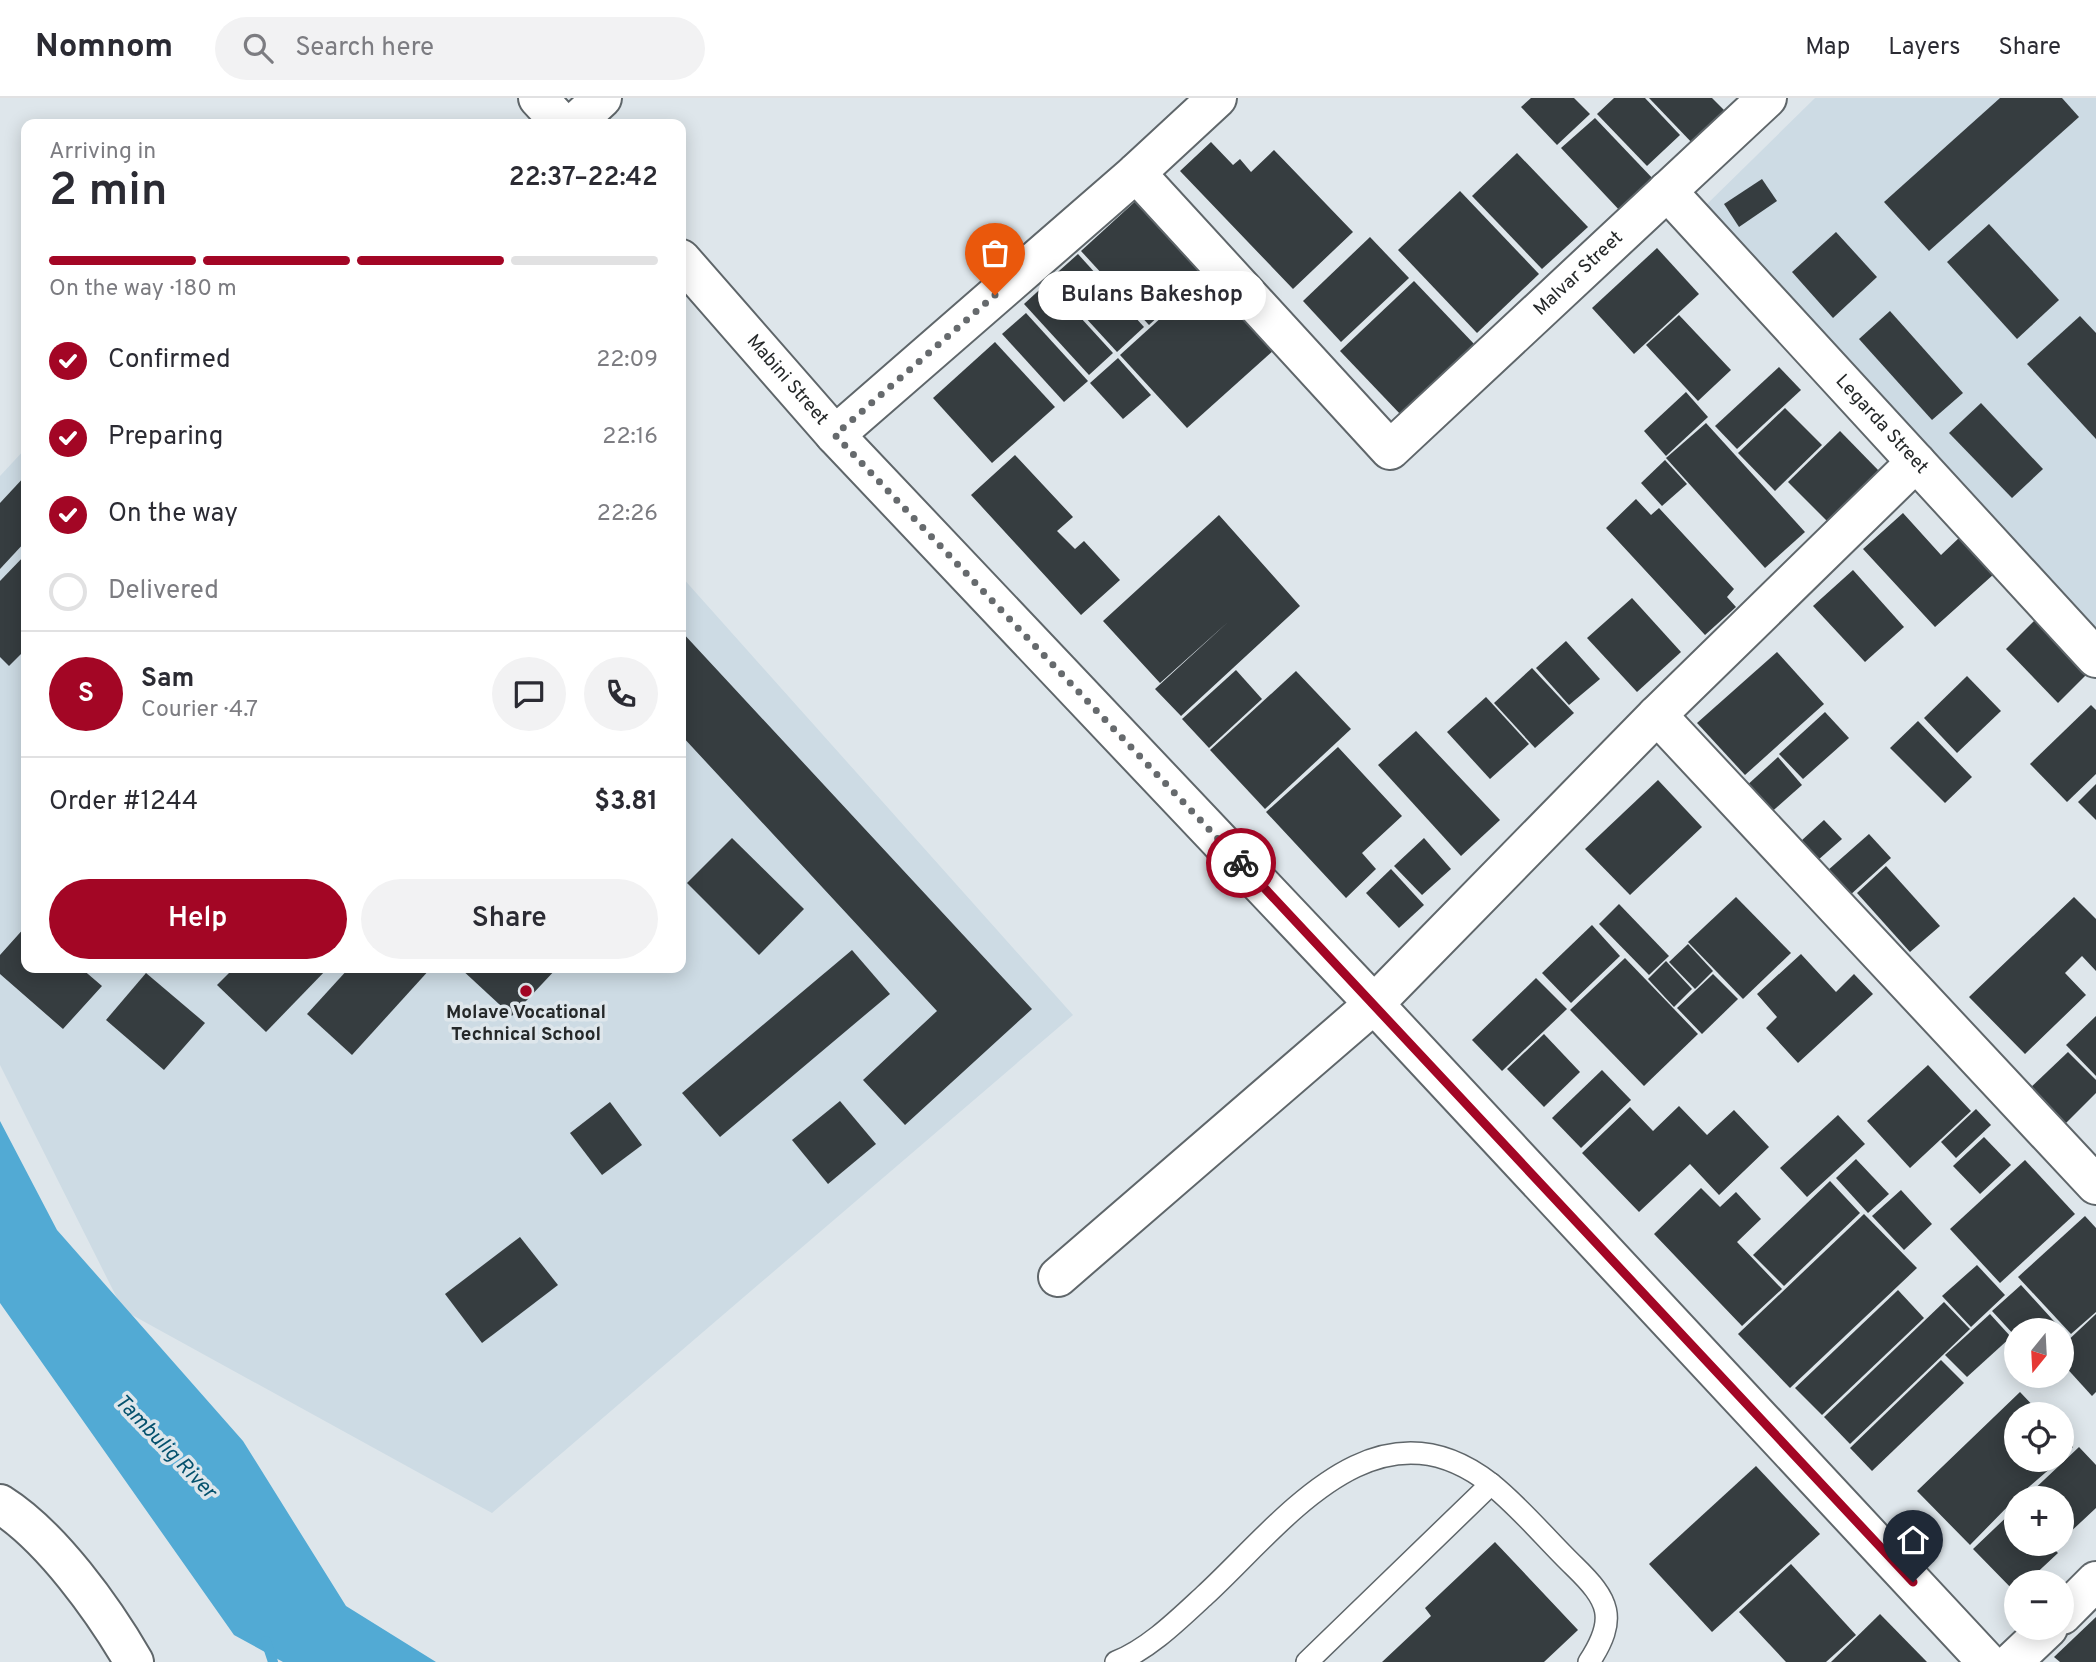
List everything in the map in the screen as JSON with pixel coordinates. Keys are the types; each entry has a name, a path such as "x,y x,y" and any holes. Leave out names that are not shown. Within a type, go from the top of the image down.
{"street":[{"path":"538,98 557,119"},
{"path":"579,119 602,98"},
{"path":"835,435 1136,173 1216,98"},
{"name":"Malvar Street","path":"1136,173 1390,450 1767,98"},
{"name":"Legarda Street","path":"1667,191 2096,658"},
{"name":"Mabini Street","path":"686,265 835,435 1374,1004 1987,1662"},
{"path":"1058,1277 1374,1004 1657,715 1916,462"},
{"path":"1657,715 2096,1185"},
{"path":"0,1504 67,1565 115,1630 134,1662"},
{"path":"2074,1603 2096,1581"},
{"path":"2012,1662 2035,1640"}],"lane":[{"path":"1129,1660 1180,1618 1304,1499 1344,1470 1381,1455 1418,1454 1456,1464 1491,1484 1600,1592 1607,1620 1601,1645 1589,1662"},
{"path":"1307,1662 1491,1484"}],"shaded area":[{"path":"1815,98 2096,98 2096,631 1703,208"},
{"name":"Molave Vocational Technical School","path":"21,453 21,973 686,973 686,582 1073,1015 492,1513 123,1310 0,1065 0,476"}],"water":[{"name":"Tambulig River","path":"0,1121 57,1230 243,1441 346,1606 436,1662 283,1662 234,1635 0,1303"}],"building":[{"path":"1531,98 1574,98 1590,114 1557,145 1521,107"},
{"path":"1614,98 1645,98 1680,135 1647,166 1597,114"},
{"path":"1649,98 1712,98 1728,114 1695,146"},
{"path":"2000,98 2062,98 2079,117 1929,251 1884,202"},
{"path":"1595,118 1656,182 1622,213 1561,148"},
{"path":"1211,142 1233,165 1240,159 1251,172 1274,150 1353,232 1293,289 1180,171"},
{"path":"1517,153 1588,227 1542,269 1472,196"},
{"path":"1762,179 1777,201 1739,227 1724,204"},
{"path":"1460,191 1539,274 1477,333 1398,250"},
{"path":"1140,197 1208,271 1149,325 1081,251"},
{"path":"1989,224 2059,300 2017,339 1947,262"},
{"path":"1836,232 1877,277 1833,318 1792,272"},
{"path":"1370,237 1409,278 1341,342 1303,301"},
{"path":"1657,248 1699,294 1634,354 1592,308"},
{"path":"1078,254 1144,327 1117,352 1050,279"},
{"path":"1207,276 1275,349 1187,428 1120,355"},
{"path":"1414,281 1476,346 1402,416 1340,351"},
{"path":"1048,282 1113,353 1089,375 1024,304"},
{"path":"1890,311 1963,393 1932,420 1859,339"},
{"path":"1026,313 1088,381 1064,402 1002,334"},
{"path":"1679,315 1731,370 1698,401 1646,345"},
{"path":"2080,316 2096,333 2096,439 2027,364"},
{"path":"995,342 1055,407 992,463 933,398"},
{"path":"1118,358 1151,395 1123,419 1090,383"},
{"path":"1779,367 1801,390 1737,449 1715,426"},
{"path":"1686,392 1708,417 1666,456 1644,431"},
{"path":"1981,403 2043,469 2012,498 1949,433"},
{"path":"1785,408 1822,445 1775,491 1738,453"},
{"path":"1706,423 1805,532 1765,568 1666,458"},
{"path":"1840,431 1880,472 1828,522 1788,482"},
{"path":"1015,455 1073,517 1057,531 1075,549 1084,541 1120,580 1081,615 971,495"},
{"path":"1665,460 1687,484 1662,506 1641,483"},
{"path":"21,480 21,546 0,569 0,503"},
{"path":"1636,499 1651,515 1659,508 1734,589 1727,597 1736,607 1705,635 1606,528"},
{"path":"1903,513 1941,555 1961,536 1994,574 1935,627 1863,549"},
{"path":"1219,515 1300,606 1181,716 1155,689 1228,622 1160,683 1103,621"},
{"path":"21,559 21,654 9,666 0,657 0,581"},
{"path":"1853,570 1904,627 1865,662 1813,606"},
{"path":"1632,598 1681,652 1637,692 1587,638"},
{"path":"2038,617 2090,671 2058,703 2006,649"},
{"path":"686,636 1032,1009 905,1125 863,1080 937,1011 686,740"},
{"path":"1566,641 1600,679 1569,705 1536,668"},
{"path":"1777,652 1824,704 1745,775 1697,723"},
{"path":"1532,668 1574,713 1535,748 1494,703"},
{"path":"1236,670 1262,699 1209,748 1182,719"},
{"path":"1296,671 1351,729 1265,809 1210,750"},
{"path":"1967,676 2001,711 1957,753 1924,718"},
{"path":"1486,697 1529,744 1490,779 1447,732"},
{"path":"2091,705 2096,710 2096,774 2067,802 2030,764"},
{"path":"1825,712 1849,738 1803,779 1779,754"},
{"path":"1918,721 1972,777 1945,803 1890,748"},
{"path":"1416,731 1500,820 1461,856 1378,765"},
{"path":"1338,747 1402,816 1362,853 1376,869 1346,898 1266,812"},
{"path":"1778,757 1802,785 1768,815 1744,788"},
{"path":"1658,780 1702,827 1630,895 1585,849"},
{"path":"2096,784 2096,820 2078,802"},
{"path":"1824,820 1842,839 1818,860 1801,841"},
{"path":"1869,834 1891,858 1849,896 1827,871"},
{"path":"732,838 804,909 759,955 687,883"},
{"path":"1424,838 1451,869 1422,895 1394,866"},
{"path":"1886,866 1940,926 1910,952 1857,893"},
{"path":"1391,869 1424,905 1399,928 1366,893"},
{"path":"1736,897 1791,953 1743,999 1688,942"},
{"path":"2074,897 2096,919 2096,971 2082,956 2065,973 2086,995 2025,1054 1969,997"},
{"path":"1619,904 1669,956 1649,975 1599,924"},
{"path":"1592,925 1620,956 1571,1003 1542,973"},
{"path":"21,932 21,973 87,973 102,986 63,1029 0,974 0,955"},
{"path":"1688,944 1713,971 1695,989 1669,962"},
{"path":"852,950 890,994 720,1137 682,1093"},
{"path":"1801,954 1836,992 1854,974 1873,994 1798,1063 1766,1028 1777,1017 1757,994"},
{"path":"1625,958 1698,1034 1644,1086 1570,1010"},
{"path":"1666,961 1692,989 1674,1007 1648,979"},
{"path":"146,973 205,1023 164,1070 106,1020"},
{"path":"229,973 323,973 266,1032 217,985"},
{"path":"344,973 426,973 352,1055 307,1014"},
{"path":"465,973 552,973 512,1016"},
{"path":"1713,974 1738,999 1702,1034 1677,1008"},
{"path":"1536,978 1567,1009 1502,1071 1472,1040"},
{"path":"2096,1016 2096,1076 2066,1045"},
{"path":"1544,1034 1580,1072 1544,1107 1507,1069"},
{"path":"2068,1052 2096,1080 2096,1093 2062,1127 2027,1091"},
{"path":"1928,1065 1971,1111 1910,1168 1867,1121"},
{"path":"1602,1070 1631,1100 1581,1148 1552,1118"},
{"path":"840,1101 876,1144 828,1184 792,1140"},
{"path":"610,1102 642,1145 602,1175 570,1133"},
{"path":"1679,1106 1707,1135 1734,1110 1769,1147 1719,1195 1690,1164 1639,1212 1582,1153 1630,1107 1653,1131"},
{"path":"1976,1109 1991,1125 1956,1158 1941,1142"},
{"path":"1838,1115 1865,1144 1807,1197 1780,1168"},
{"path":"1984,1137 2011,1165 1980,1194 1953,1166"},
{"path":"1856,1159 1889,1194 1868,1213 1836,1178"},
{"path":"2025,1160 2075,1214 2000,1283 1950,1229"},
{"path":"1830,1181 1860,1213 1784,1286 1753,1255"},
{"path":"1701,1188 1720,1207 1736,1192 1761,1219 1737,1242 1782,1289 1742,1326 1654,1234"},
{"path":"1901,1190 1932,1224 1904,1250 1872,1216"},
{"path":"1864,1214 1917,1268 1790,1388 1738,1334"},
{"path":"2085,1216 2096,1228 2096,1312 2074,1331 2074,1318 2056,1318 2018,1277"},
{"path":"520,1237 558,1285 482,1343 445,1294"},
{"path":"1977,1265 2005,1295 1971,1327 1942,1296"},
{"path":"2021,1285 2051,1318 2004,1318 2004,1324 1992,1311"},
{"path":"1898,1290 1924,1318 1822,1415 1795,1388"},
{"path":"1944,1302 1970,1329 1850,1444 1824,1417"},
{"path":"1990,1314 2004,1329 2004,1343 1967,1377 1945,1355"},
{"path":"2096,1314 2096,1392 2092,1396 2074,1376 2074,1335"},
{"path":"1941,1360 1964,1383 1872,1471 1850,1448"},
{"path":"2020,1392 2030,1402 2010,1402"},
{"path":"2004,1407 2004,1472 2046,1472 2030,1486 2004,1486 2004,1510 1970,1545 1917,1491"},
{"path":"2079,1447 2096,1465 2096,1508 2074,1529 2074,1486 2038,1486 2052,1472 2074,1472 2074,1452"},
{"path":"1756,1466 1820,1534 1712,1632 1649,1564"},
{"path":"2004,1519 2004,1556 2055,1556 2040,1570 2004,1570 2004,1581 1973,1549"},
{"path":"1495,1542 1578,1630 1544,1662 1382,1662 1431,1616 1425,1608"},
{"path":"1791,1564 1856,1635 1826,1662 1786,1662 1739,1612"},
{"path":"1880,1614 1927,1662 1831,1662"},
{"path":"2096,1617 2096,1662 2060,1662 2054,1657"}],"waterway":[{"path":"266,1641 273,1662"}],"way so far":[{"path":"995,295 835,435 1241,863"}],"place":[{"name":"Bulans Bakeshop","path":"995,295"},
{"name":"Molave Vocational Technical School","path":"526,991"}],"route":[{"path":"1241,863 1913,1582"}]}
